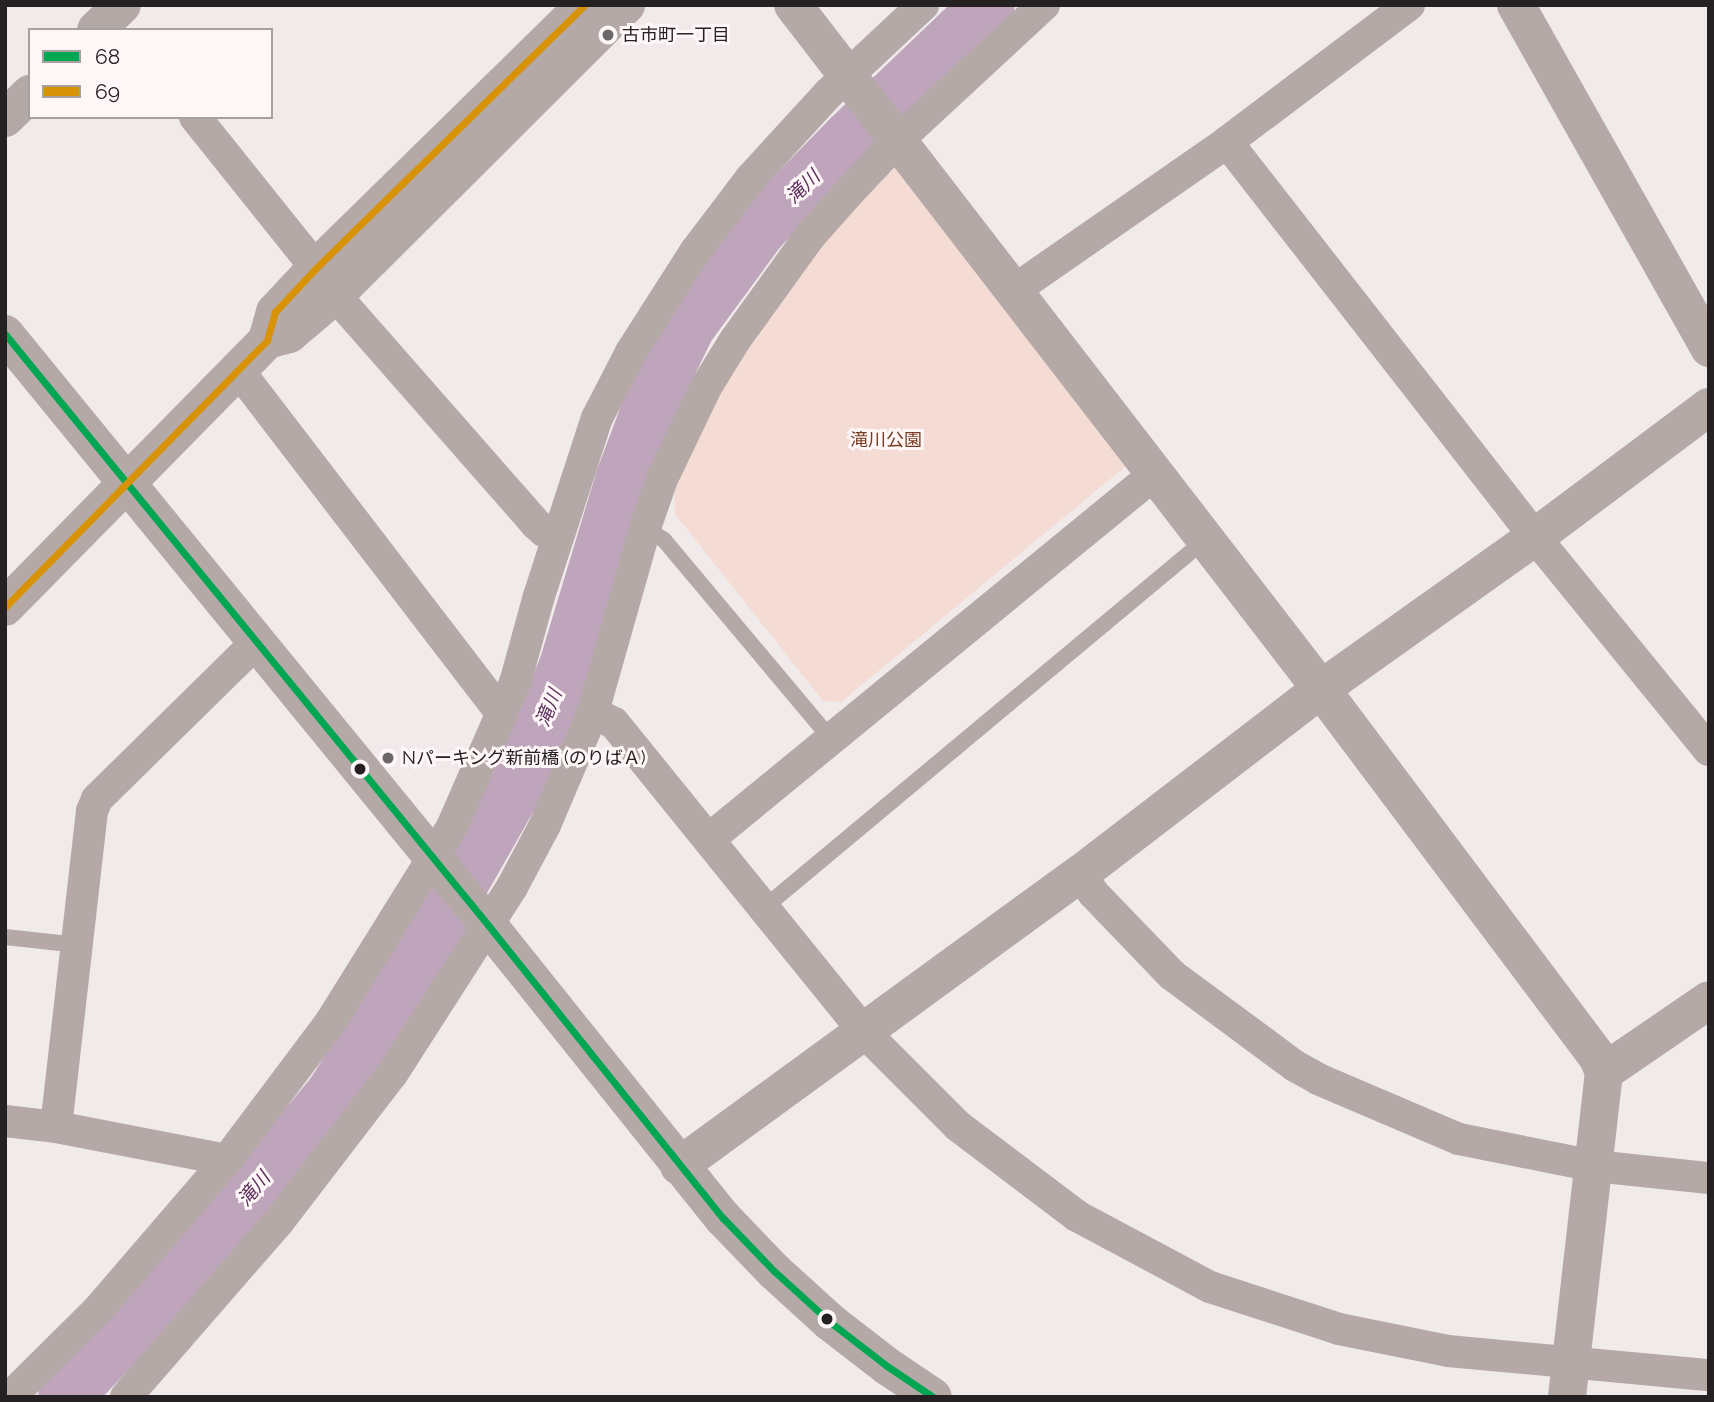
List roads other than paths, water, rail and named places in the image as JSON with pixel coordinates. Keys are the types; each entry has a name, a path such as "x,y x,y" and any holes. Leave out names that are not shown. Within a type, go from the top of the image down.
{"street":[{"path":"326,282 585,5"},
{"path":"5,607 267,340 275,312 326,282 626,5"},
{"path":"793,5 1156,473 1585,1038 1604,1072 1569,1379"},
{"path":"10,1397 97,1311 227,1160 330,1023 437,863 515,682 597,418 662,300 751,178 848,76 923,5"},
{"path":"126,1397 279,1221 391,1074 545,825 593,712 645,528 681,436 735,340 810,236 898,140 1044,5"},
{"path":"1013,291 1227,142 1409,5"},
{"path":"1516,5 1709,348"},
{"path":"5,118 28,96"},
{"path":"197,119 326,282 536,524 544,531 559,534"},
{"path":"1227,142 1535,537 1709,750"},
{"path":"5,334 723,1218 811,1305 887,1366 933,1397"},
{"path":"238,370 502,714"},
{"path":"679,1167 1080,874 1321,689 1535,537 1709,407"},
{"path":"709,839 1156,473"},
{"path":"56,1127 79,945 92,811 97,799 256,643"},
{"path":"593,712 614,723 863,1031 958,1126 1062,1206 1189,1278 1339,1329 1569,1379 1709,1375"},
{"path":"1080,874 1094,894 1171,975 1295,1066 1436,1132 1594,1166 1709,1178"},
{"path":"1604,1072 1709,999"},
{"path":"5,1121 56,1127 227,1160"}],"lane":[{"path":"645,528 664,540 831,738"},
{"path":"765,907 1206,539"},
{"path":"5,937 79,945"}],"waterway":[{"name":"滝川","path":"65,1397 185,1273 334,1092 424,949 517,786 566,666 622,480 651,403 688,327 760,229 849,138 988,5"}],"place":[{"name":"古市町一丁目","path":"608,35"},
{"name":"Nパーキング新前橋 (のりばＡ)","path":"388,758"}],"park label":[{"name":"滝川公園","path":"886,440"}]}
